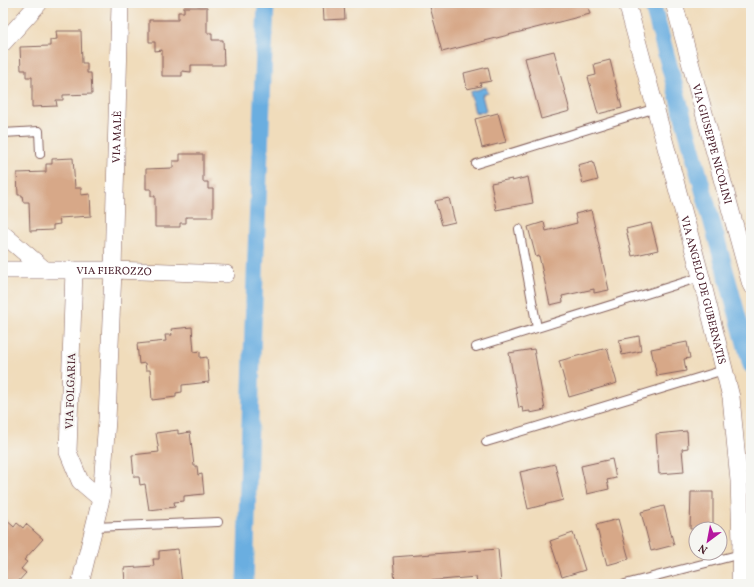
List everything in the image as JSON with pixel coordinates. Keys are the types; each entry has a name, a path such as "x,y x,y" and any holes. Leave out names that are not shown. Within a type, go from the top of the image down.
{"street":[{"path":"3,43 39,3"},
{"name":"VIA MALÈ","path":"113,270 120,3"},
{"name":"VIA ANGELO DE GUBERNATIS","path":"627,3 702,277 731,397 739,481 741,554 740,584"},
{"name":"VIA GIUSEPPE NICOLINI","path":"674,3 751,285"},
{"path":"3,234 44,270"},
{"name":"VIA FIEROZZO","path":"3,270 113,270 226,274"},
{"name":"VIA FOLGARIA","path":"74,270 68,452 80,481 102,499"},
{"path":"80,584 102,499 107,420 113,270"}],"lane":[{"path":"476,164 656,108"},
{"path":"3,133 39,131 40,154"},
{"path":"519,230 537,328"},
{"path":"476,347 702,277"},
{"path":"486,442 724,370"},
{"path":"94,527 218,522"},
{"path":"625,584 635,583 741,554"}],"water":[{"path":"486,87 488,93 482,95 486,111 475,113 470,92"}],"building":[{"path":"323,3 344,3 345,19 324,20"},
{"path":"429,3 587,3 590,14 442,52"},
{"path":"184,7 207,7 207,33 212,33 212,40 223,40 224,65 191,65 191,72 182,71 182,76 162,76 162,50 155,51 155,42 149,42 149,20 178,20 178,12 184,12"},
{"path":"56,31 81,31 82,63 87,63 87,73 91,73 92,94 63,95 63,100 56,100 57,106 32,107 32,77 26,77 26,70 21,70 20,47 50,46 50,40 57,39"},
{"path":"554,51 570,111 541,119 525,58"},
{"path":"610,60 622,108 598,114 588,77 596,75 594,64"},
{"path":"488,67 491,81 480,83 481,86 467,89 464,73"},
{"path":"498,113 506,142 482,148 475,119"},
{"path":"180,154 203,154 203,182 208,182 208,189 213,189 213,217 186,217 186,223 180,223 180,227 155,227 155,196 151,196 151,189 146,189 146,169 173,168 173,161 180,161"},
{"path":"73,158 75,188 81,188 81,195 90,194 91,216 59,218 60,224 53,225 53,230 30,231 29,202 23,202 22,195 18,195 17,173 46,172 46,164 52,164 52,159"},
{"path":"593,161 598,180 583,184 578,165"},
{"path":"528,177 533,203 496,210 491,183 512,179 512,181"},
{"path":"449,198 455,222 442,225 435,201"},
{"path":"591,210 609,290 594,293 594,289 562,296 563,302 550,305 539,256 536,257 528,227 544,222 546,231 577,223 575,214"},
{"path":"651,223 658,250 632,256 626,229"},
{"path":"192,327 194,352 200,351 200,358 207,357 209,382 182,385 182,392 176,393 176,397 152,400 150,370 146,370 145,363 139,364 137,344 166,341 165,335 172,335 171,329"},
{"path":"639,336 641,351 622,355 619,340"},
{"path":"687,342 690,358 684,359 686,371 657,376 651,349"},
{"path":"607,348 617,383 569,397 559,361"},
{"path":"534,349 545,410 530,413 530,411 523,412 522,407 519,408 509,353"},
{"path":"178,430 178,434 190,432 194,466 197,466 198,475 202,474 204,494 184,496 184,501 174,502 175,507 149,510 145,484 140,485 139,477 134,477 132,455 159,452 156,433"},
{"path":"687,431 688,448 682,449 684,472 659,474 656,434"},
{"path":"612,459 616,478 607,480 609,489 587,494 581,466"},
{"path":"555,464 563,500 528,509 520,472"},
{"path":"691,492 713,492 713,521 690,521"},
{"path":"664,506 674,545 651,551 641,512"},
{"path":"3,517 14,527 17,523 23,528 26,524 43,539 24,560 27,562 21,569 26,573 16,584 3,584"},
{"path":"618,519 629,559 607,565 596,525"},
{"path":"573,533 585,570 562,577 550,541"},
{"path":"178,549 182,584 125,584 124,568 154,566 153,559 159,559 159,551"},
{"path":"498,549 501,584 477,584 476,577 417,582 417,584 395,584 393,557"}],"waterway":[{"path":"245,584 253,326 266,3"},
{"path":"652,3 751,365"}]}
